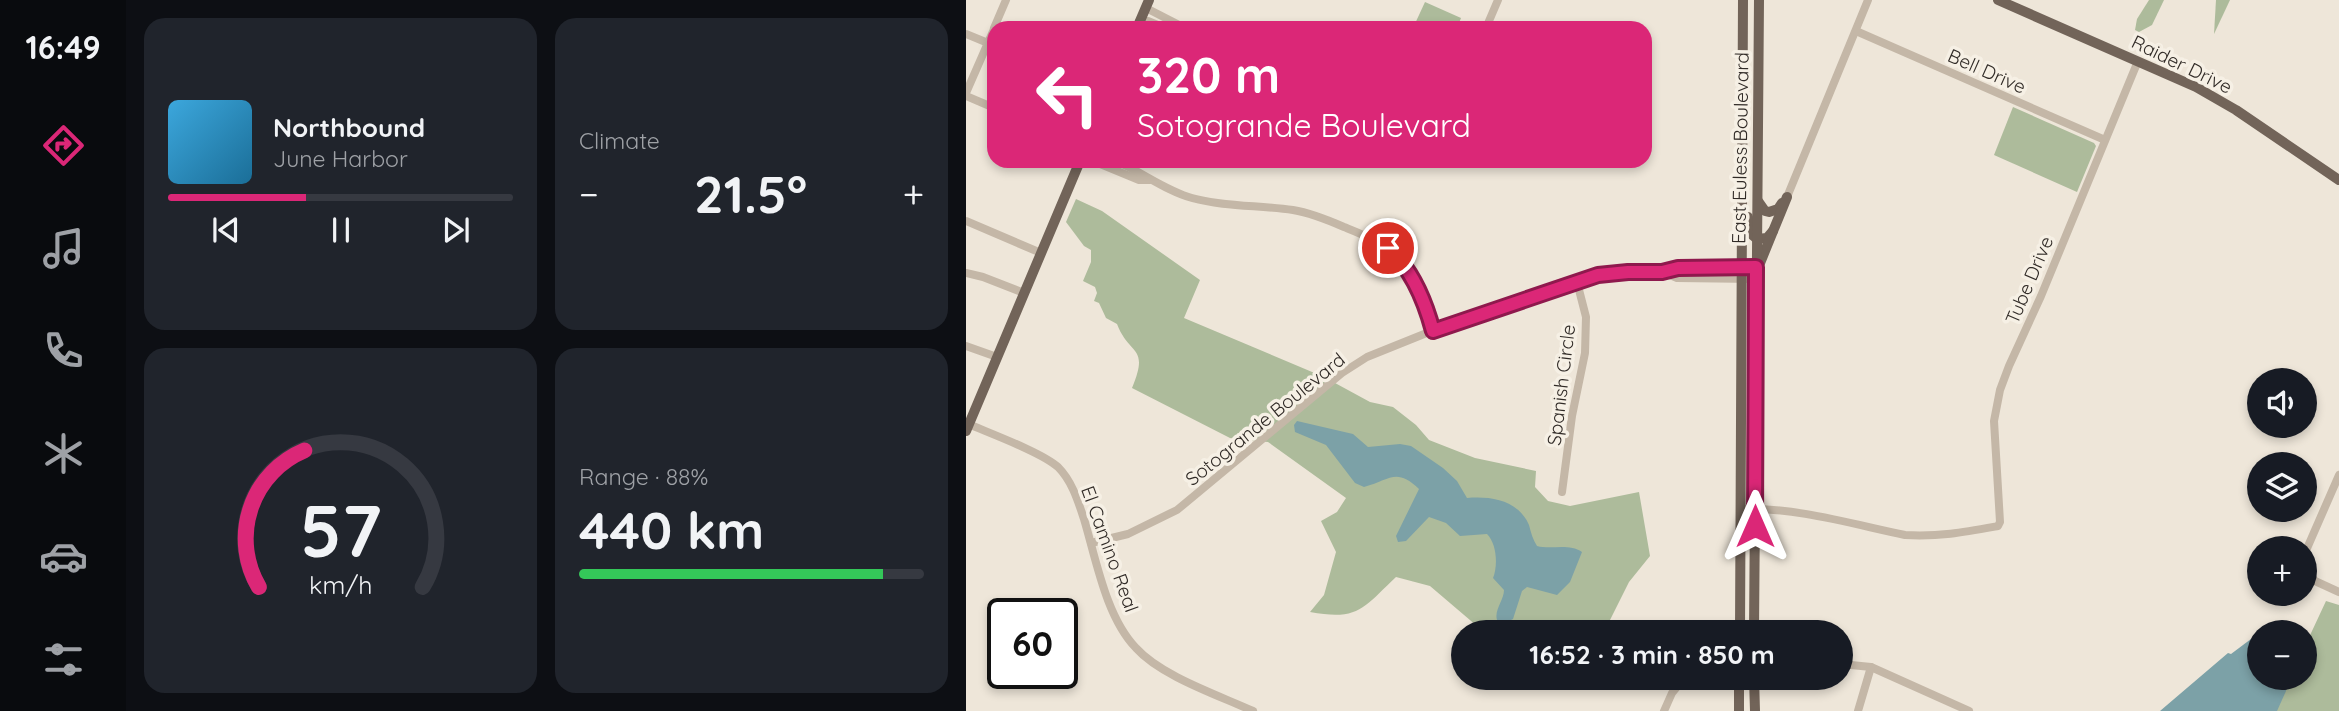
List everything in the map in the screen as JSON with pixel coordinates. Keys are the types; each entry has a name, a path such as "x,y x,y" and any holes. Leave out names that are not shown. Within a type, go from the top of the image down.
{"main road":[{"name":"East Euless Boulevard","path":"1740,620 1743,0"},
{"name":"East Euless Boulevard","path":"1755,620 1759,0"},
{"name":"Raider Drive","path":"1998,0 2196,87 2236,110 2339,180"},
{"path":"1140,21 1147,4"},
{"path":"1743,74 1759,74"},
{"path":"967,426 1077,168"},
{"path":"1742,168 1750,233 1757,239 1767,238 1773,231"},
{"path":"1757,199 1765,211 1769,212 1778,209 1787,197"},
{"path":"1756,273 1787,197"},
{"path":"1739,690 1739,711"},
{"path":"1755,690 1755,711"}],"street":[{"path":"997,21 1006,0"},
{"path":"1489,21 1498,0"},
{"path":"1787,197 1868,0"},
{"path":"1147,4 1174,21"},
{"name":"Bell Drive","path":"1856,31 2105,140"},
{"path":"966,34 987,43"},
{"path":"987,45 966,94 987,104"},
{"name":"Tube Drive","path":"1755,509 1831,519 1905,535 1958,535 1998,526 2000,522 1994,421 2000,390 2138,61"},
{"path":"1110,168 1139,180 1150,180"},
{"path":"1131,168 1150,180 1191,198 1316,216 1380,243 1406,267 1420,293 1433,331"},
{"path":"966,221 1041,253"},
{"name":"Sotogrande Boulevard","path":"1091,543 1128,534 1177,510 1301,406 1367,357 1433,331 1598,275 1662,272 1678,268 1756,273"},
{"path":"966,273 1024,293"},
{"name":"Spanish Circle","path":"1562,492 1572,416 1585,353 1586,317 1577,282"},
{"path":"966,346 997,357"},
{"name":"El Camino Real","path":"967,426 1050,461 1059,468 1077,498 1112,609 1137,650 1159,667 1254,711"},
{"path":"2312,536 2339,475"},
{"path":"1740,509 1755,509"},
{"path":"2317,582 2339,592"},
{"path":"1853,665 1871,667 1969,711"},
{"path":"1858,711 1871,667"},
{"path":"1664,711 1674,690"}],"green space":[{"path":"2149,0 2164,0 2152,25 2139,32 2135,30 2137,19"},
{"path":"2216,0 2230,0 2214,34"},
{"path":"1425,2 1461,18 1460,21 1416,21"},
{"path":"2013,107 2094,143 2096,146 2077,192 1994,155"},
{"path":"1076,199 1102,211 1200,280 1184,318 1324,377 1370,402 1393,407 1416,425 1429,440 1475,458 1536,471 1535,487 1548,501 1570,506 1639,492 1650,556 1629,582 1610,620 1470,620 1430,586 1396,577 1359,610 1339,615 1310,612 1324,595 1336,552 1321,521 1337,512 1346,498 1268,442 1230,438 1132,388 1139,364 1138,357 1117,324 1106,318 1099,303 1094,301 1097,293 1095,287 1083,281 1091,262 1091,250 1084,246 1066,222"},
{"path":"2326,601 2339,605 2339,711 2274,711 2284,690 2317,690 2317,620"}],"water":[{"path":"1297,421 1353,434 1368,447 1400,444 1411,446 1457,481 1467,498 1503,501 1518,510 1529,525 1537,546 1571,548 1582,552 1570,582 1557,595 1527,587 1522,591 1513,619 1497,620 1504,590 1493,578 1496,555 1487,534 1460,536 1446,523 1429,517 1406,541 1398,542 1396,536 1419,489 1404,478 1398,477 1364,487 1355,483 1326,445 1295,432 1294,425"},
{"path":"2247,642 2247,690 2286,690 2277,711 2160,711 2228,653 2231,654"}],"route":[{"path":"1388,248 1406,267 1420,293 1433,331 1598,275 1662,272 1678,268 1756,267 1755,526"}]}
